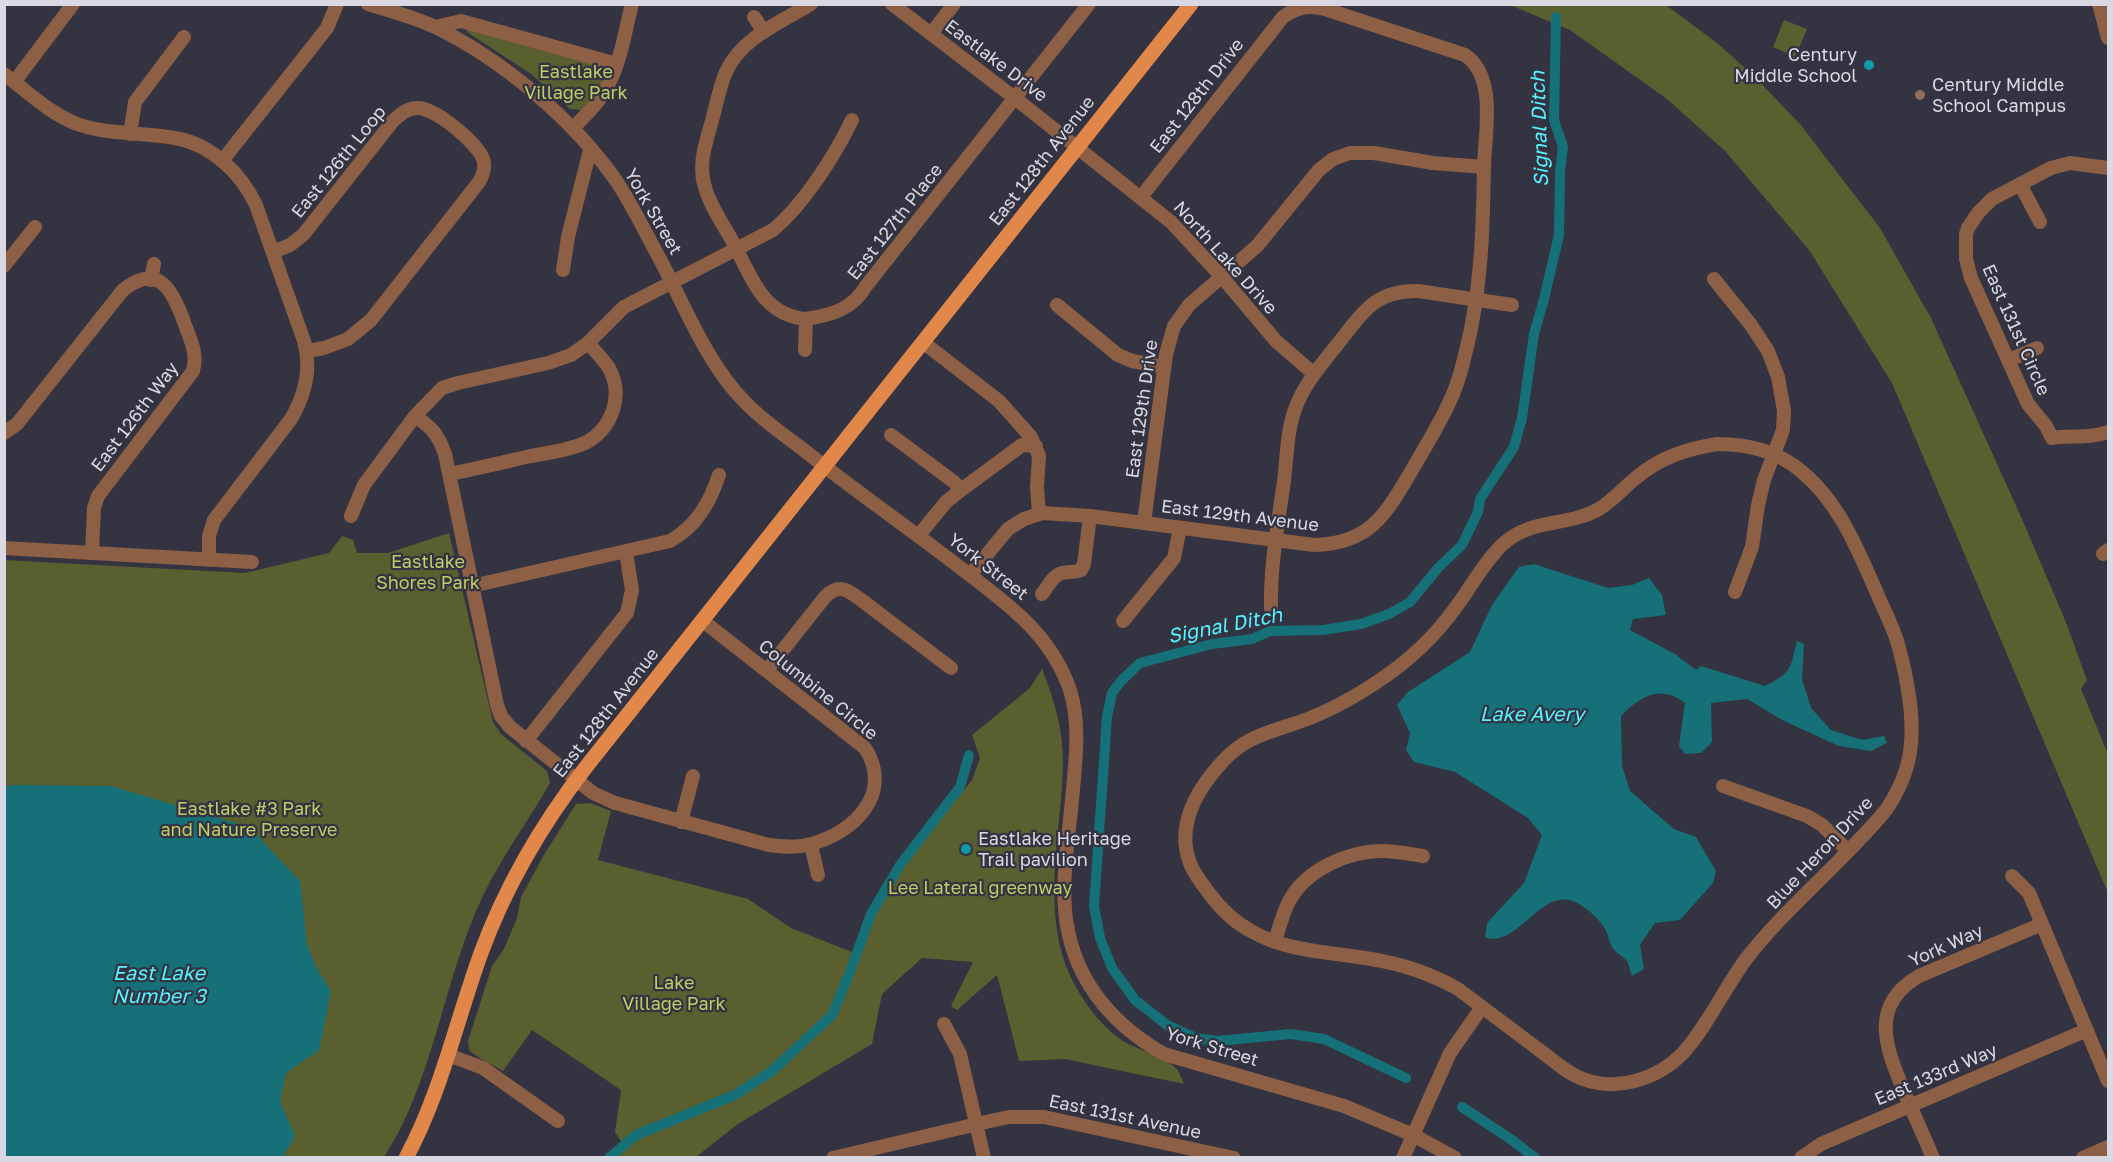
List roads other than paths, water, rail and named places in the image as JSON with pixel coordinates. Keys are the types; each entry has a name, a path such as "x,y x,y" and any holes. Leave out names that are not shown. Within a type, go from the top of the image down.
{"main road":[{"name":"East 128th Avenue","path":"406,1158 429,1111 476,969 496,917 528,853 576,781 1191,4"}],"street":[{"path":"73,4 10,78 63,118 95,129 190,142 222,161 233,171 251,195 307,351 307,377 299,406 214,520 209,536 209,560"},
{"path":"222,161 327,28 337,4"},
{"name":"York Street","path":"368,4 435,27 485,57 516,79 573,129 616,182 634,209 720,370 735,391 755,412 825,467 919,535 1014,609 1035,629 1056,660 1070,690 1075,715 1077,739 1065,887 1066,916 1073,950 1082,973 1106,1009 1121,1025 1164,1054 1344,1106 1413,1135 1455,1158"},
{"path":"573,129 603,95 616,64 632,4"},
{"path":"805,350 806,319 792,317 778,310 761,296 706,190 702,163 726,71 736,55 764,32 811,4"},
{"name":"Eastlake Drive","path":"892,4 1078,147"},
{"path":"931,34 954,4"},
{"name":"East 127th Place","path":"806,319 831,315 860,296 1089,4"},
{"path":"2099,4 2109,38"},
{"name":"East 128th Drive","path":"1141,197 1283,17 1299,7 1325,9 1458,52 1471,60 1482,75"},
{"path":"754,17 764,32"},
{"path":"435,27 461,21 616,64"},
{"path":"130,134 135,102 184,37"},
{"name":"East 129th Avenue","path":"970,575 1008,529 1024,519 1039,514 1090,516 1314,545 1343,542 1370,529 1383,517 1444,414 1465,359 1482,260 1486,96 1482,75"},
{"name":"East 126th Loop","path":"273,252 290,245 303,235 393,121 406,111 425,108 436,114 472,142 490,165 471,193 371,320 342,342 307,351"},
{"path":"351,516 364,484 415,416 437,392 449,385 563,359 588,343 619,311 671,281 773,230 784,221 831,160 852,120"},
{"name":"North Lake Drive","path":"1078,147 1171,222 1222,277 1276,341 1314,374"},
{"path":"563,270 567,237 590,150"},
{"name":"East 129th Drive","path":"1144,523 1164,367 1174,326 1190,305 1262,241 1318,170 1343,155 1374,153 1433,163 1484,167"},
{"name":"East 131st Circle","path":"2109,168 2070,163 2051,168 1999,195 1983,207 1966,234 1966,259 1971,278 2028,404 2046,426 2052,438 2064,436 2086,438 2109,432"},
{"path":"2020,184 2040,222"},
{"path":"4,266 35,227"},
{"path":"4,433 17,424 123,290 138,281 151,280 154,264"},
{"path":"1714,279 1751,325 1774,362 1781,388 1784,422 1781,438 1773,454 1758,505 1752,547 1735,592"},
{"name":"East 126th Way","path":"92,553 94,508 98,496 183,387 195,364 194,350 176,299 161,283 151,280"},
{"path":"1271,609 1275,540 1293,415 1303,391 1314,374 1361,314 1380,299 1399,292 1418,291 1512,305"},
{"path":"1057,305 1118,355 1132,361 1164,367"},
{"path":"449,474 584,443 607,425 621,398 616,391 609,368 588,343"},
{"path":"924,343 999,402 1021,424 1036,446 1039,456 1037,487 1039,514"},
{"path":"2009,360 2037,348"},
{"name":"Columbine Circle","path":"415,416 440,438 501,716 505,722 593,794 615,804 769,845 795,848 838,833 855,820 872,797 881,776 865,748 703,621"},
{"path":"891,435 954,482 961,490"},
{"name":"Blue Heron Drive","path":"1717,444 1741,444 1773,454 1800,470 1813,482 1839,515 1856,546 1895,634 1901,656 1911,721 1908,761 1893,800 1848,851 1747,958 1689,1046 1677,1059 1660,1071 1632,1082 1612,1084 1580,1078 1561,1067 1482,1007 1443,981 1405,966 1300,948 1275,942 1251,932 1234,920 1210,895 1189,862 1186,834 1191,806 1201,787 1226,758 1246,741 1347,701 1402,664 1445,622 1488,559 1504,543 1522,531 1598,510 1653,465 1688,449 1717,444"},
{"path":"919,535 946,502 961,490 1022,445 1036,446"},
{"path":"472,586 670,541 688,529 711,498 719,475"},
{"path":"1042,594 1055,577 1062,573 1082,570 1090,516"},
{"path":"1123,621 1174,558 1180,528"},
{"path":"4,548 252,562"},
{"path":"526,741 627,613 632,590 626,552"},
{"path":"767,670 835,585 850,592 951,668"},
{"path":"681,822 693,776"},
{"path":"1722,786 1807,816 1822,825 1848,851"},
{"path":"811,844 818,875"},
{"path":"1275,942 1289,901 1294,894 1312,876 1331,864 1372,852 1394,851 1423,856"},
{"path":"2012,876 2029,892 2109,1081"},
{"name":"York Way","path":"1933,1158 1893,1065 1886,1041 1887,1016 1898,994 1910,981 2042,924"},
{"path":"1403,1158 1450,1053 1482,1007"},
{"path":"944,1024 960,1054 984,1158"},
{"name":"East 133rd Way","path":"1801,1158 1821,1144 2087,1030"},
{"path":"448,1055 483,1068 558,1122"},
{"name":"East 131st Avenue","path":"833,1158 860,1155 1009,1117 1044,1117 1234,1158"},
{"path":"2083,1158 2109,1147"}],"water":[{"name":"Lake Avery","path":"1534,564 1608,588 1632,585 1649,578 1662,595 1666,615 1633,619 1630,630 1675,654 1696,670 1701,666 1765,686 1789,669 1797,641 1804,644 1802,679 1811,708 1831,730 1862,740 1884,736 1887,743 1871,751 1839,746 1784,721 1747,699 1711,703 1712,742 1701,753 1685,754 1679,746 1685,703 1676,697 1659,693 1643,698 1628,709 1621,716 1622,766 1630,791 1674,829 1696,837 1716,871 1713,883 1680,920 1655,923 1640,945 1644,969 1632,976 1628,963 1613,949 1606,931 1595,916 1582,906 1568,900 1555,901 1543,907 1509,934 1497,939 1485,937 1487,923 1524,883 1542,835 1528,818 1455,772 1414,762 1406,750 1410,733 1397,705 1408,692 1470,652 1492,605 1519,567"},
{"name":"East Lake Number 3","path":"11,785 111,786 249,827 300,881 307,945 316,967 331,991 319,1050 286,1073 280,1102 295,1136 283,1157 5,1157 4,787"}],"waterway":[{"name":"Signal Ditch","path":"1406,1078 1324,1039 1291,1034 1217,1041 1196,1038 1167,1025 1135,1000 1112,968 1100,938 1094,906 1107,717 1112,693 1140,663 1212,644 1252,639 1270,631 1323,630 1361,624 1389,614 1410,602 1439,567 1462,545 1478,512 1480,499 1514,447 1522,418 1534,334 1559,235 1560,172 1563,147 1554,120 1556,17"},
{"path":"850,972 871,914 900,865 960,787 969,755"},
{"path":"609,1158 636,1135 735,1095 772,1071 832,1015 848,977"},
{"name":"Signal Ditch","path":"1462,1107 1535,1158"}],"place":[{"name":"Century Middle School","path":"1869,65"},
{"name":"Century Middle School Campus","path":"1920,95"},
{"name":"Eastlake Heritage Trail pavilion","path":"966,849"}],"park label":[{"name":"Eastlake Village Park","path":"576,82"},
{"name":"Eastlake Shores Park","path":"428,572"},
{"name":"Eastlake #3 Park and Nature Preserve","path":"249,819"},
{"name":"Lee Lateral greenway","path":"980,888"},
{"name":"Lake Village Park","path":"674,993"}]}
